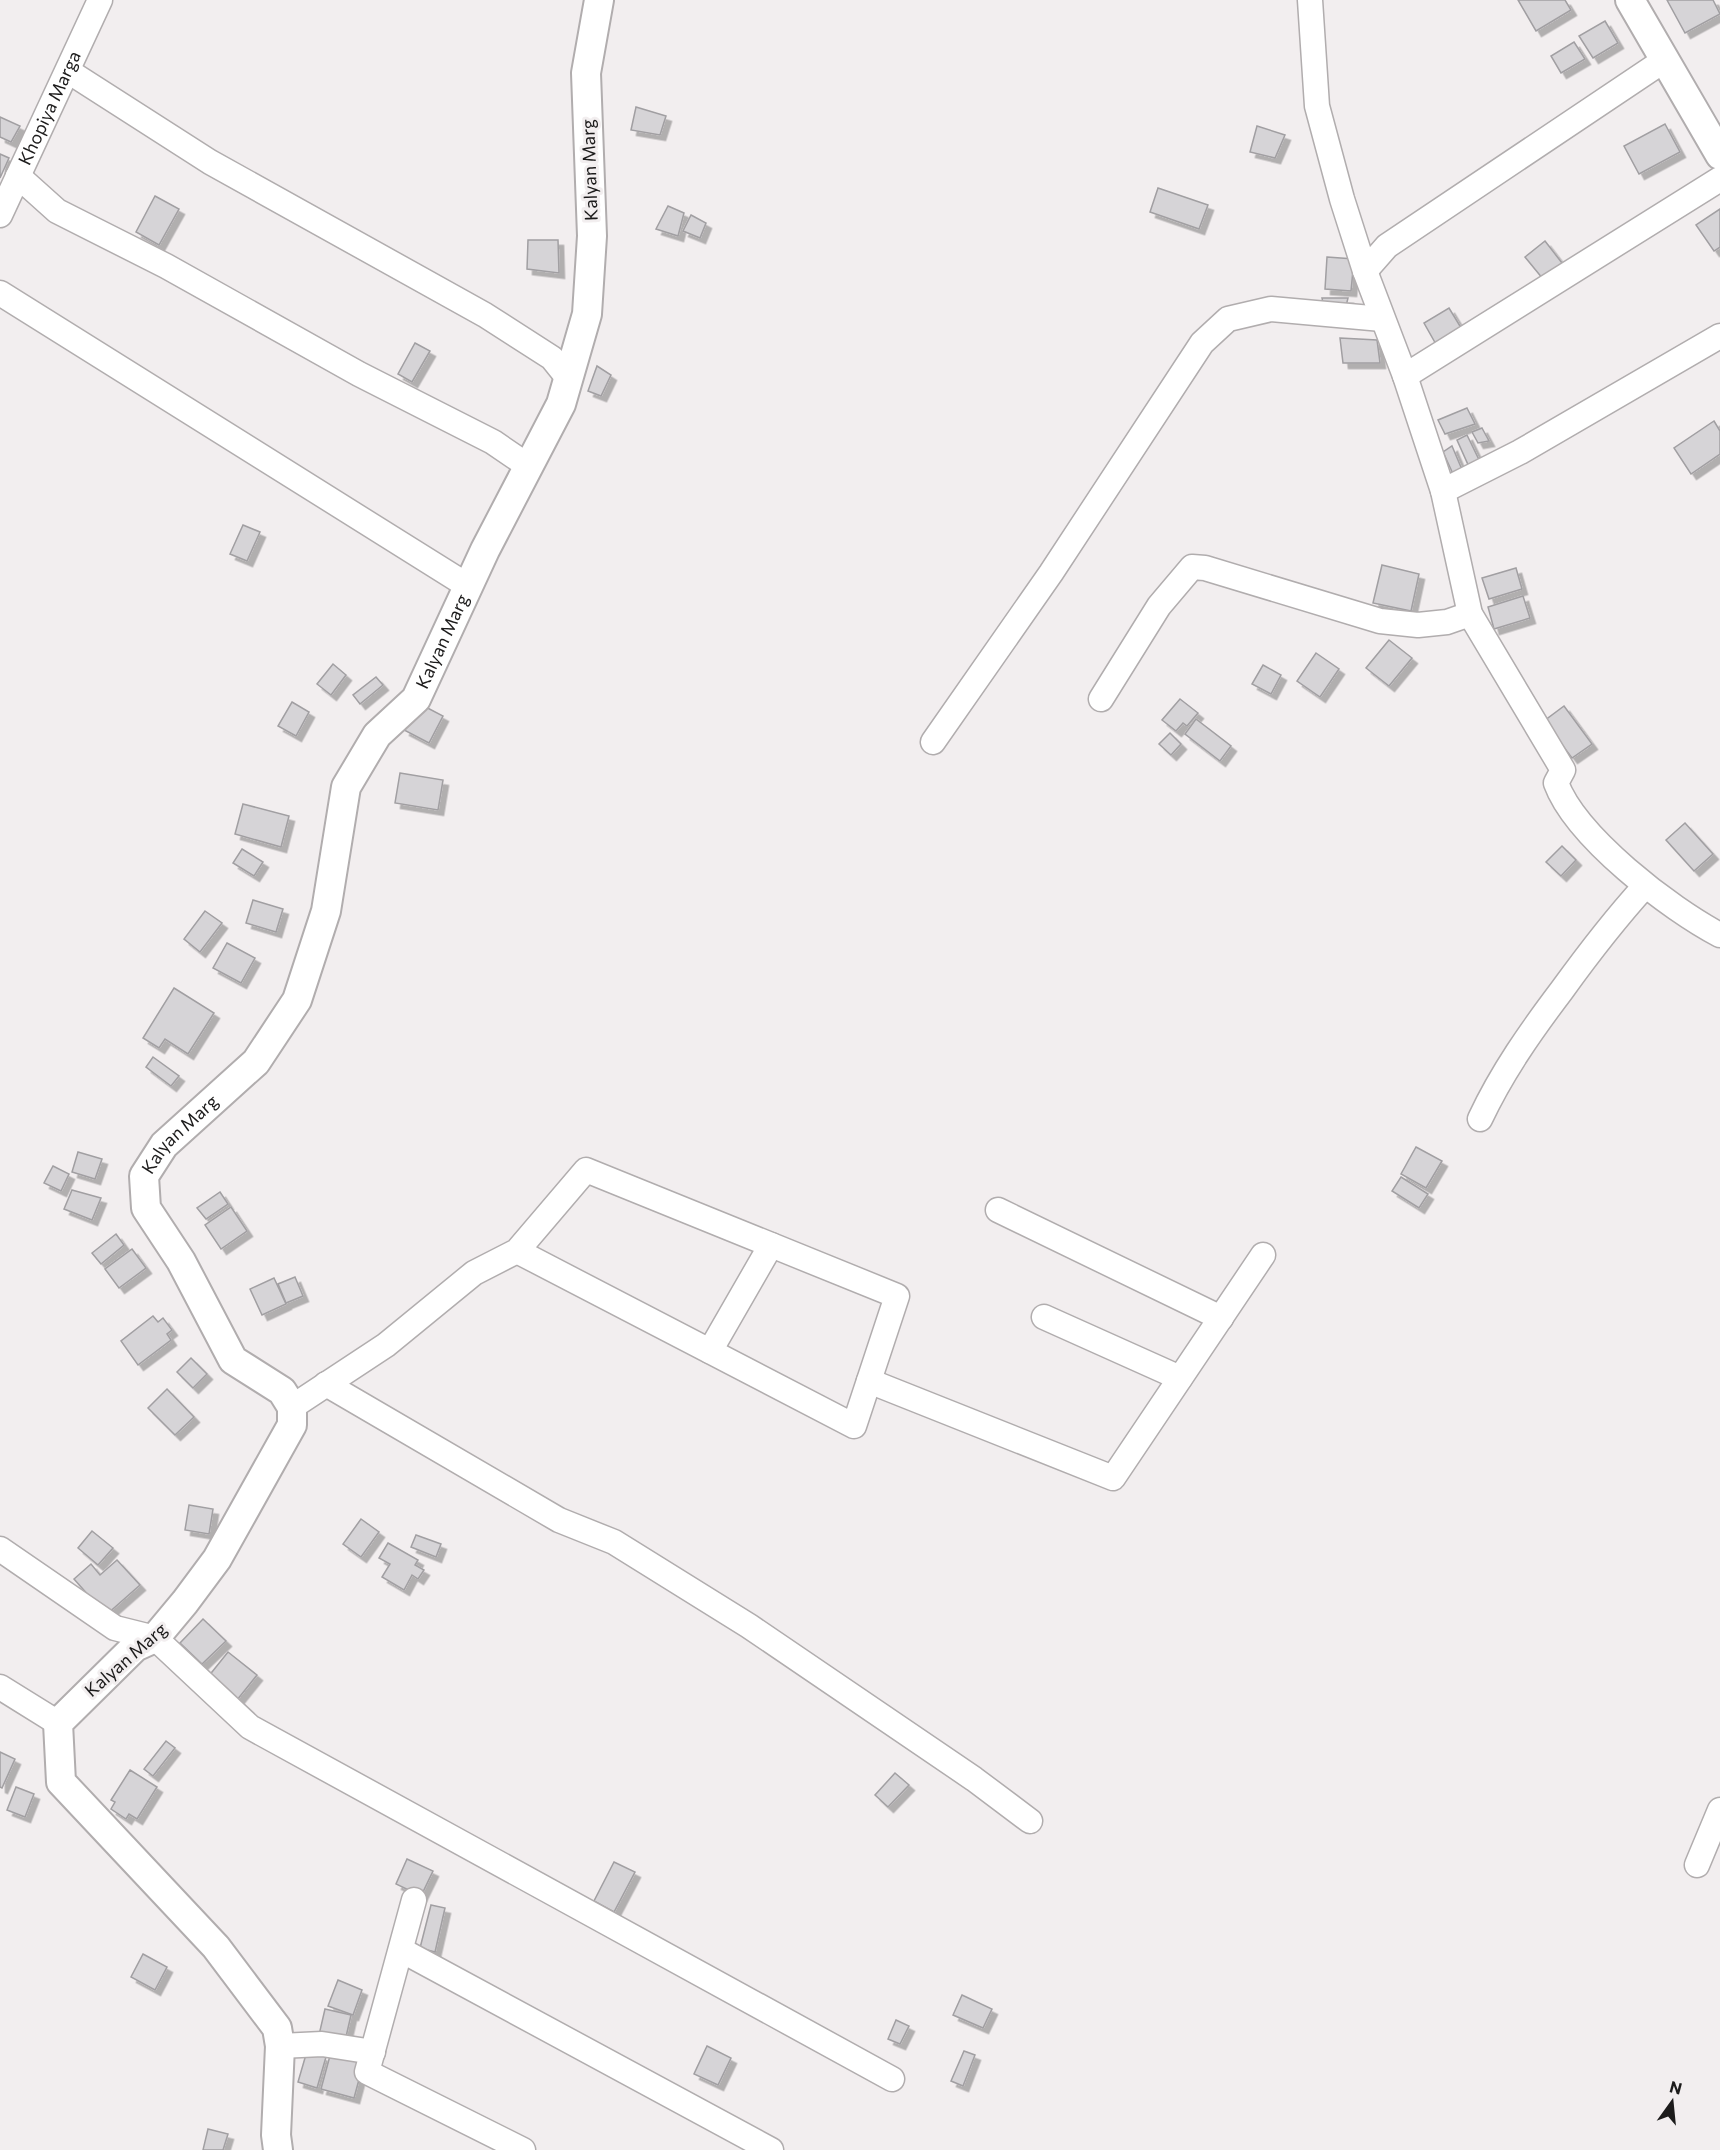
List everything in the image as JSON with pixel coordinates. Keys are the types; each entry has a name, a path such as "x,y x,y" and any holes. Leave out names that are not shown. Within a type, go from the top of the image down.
{"street":[{"name":"Khopiya Marga","path":"0,215 100,0"},
{"name":"Kalyan Marg","path":"58,1723 135,1647 155,1638 217,1559 292,1425 292,1407 282,1391 233,1360 181,1261 146,1208 144,1176 164,1145 256,1062 297,1000 326,911 346,787 377,735 416,699 468,586 561,404 587,314 592,236 586,73 599,0"},
{"path":"1310,0 1317,106 1365,271 1405,376 1443,491 1470,614 1563,770 1556,783 1561,798 1607,850 1645,886 1695,922 1720,935"},
{"path":"1630,0 1720,155"},
{"path":"1365,271 1387,246 1666,59"},
{"path":"68,71 210,162 485,315 552,358 568,378"},
{"path":"18,176 57,211 166,266 359,374 492,442 528,466"},
{"path":"1405,376 1720,179"},
{"path":"0,293 468,586"},
{"path":"933,742 1051,573 1202,343 1228,319 1271,309 1382,319"},
{"path":"1443,491 1530,446 1720,336"},
{"path":"1101,699 1159,606 1192,567 1205,568 1380,621 1418,626 1447,622 1470,614"},
{"path":"1480,1119 1494,1088 1532,1031 1614,920 1645,886"},
{"path":"292,1407 386,1345 474,1273 517,1251 586,1170 897,1296 854,1426 517,1251"},
{"path":"998,1210 1221,1318"},
{"path":"710,1351 771,1245"},
{"path":"869,1381 1113,1478 1263,1255"},
{"path":"1044,1317 1180,1378"},
{"path":"326,1384 559,1520 614,1542 759,1633 974,1779 1030,1821"},
{"path":"0,1549 115,1628 155,1638 250,1727 892,2079"},
{"path":"0,1687 58,1723 61,1782 216,1947 277,2028 280,2046 276,2135 278,2150"},
{"path":"1697,1864 1720,1810"},
{"path":"414,1900 367,2072 523,2150"},
{"path":"400,1950 771,2150"},
{"path":"280,2046 322,2044 372,2052"}],"building":[{"path":"1518,0 1565,0 1571,10 1536,31"},
{"path":"1667,0 1713,0 1720,14 1685,33"},
{"path":"1605,21 1618,43 1593,58 1579,36"},
{"path":"1574,42 1585,59 1561,73 1551,56"},
{"path":"636,107 666,116 660,135 631,130"},
{"path":"0,117 20,126 11,142 0,137"},
{"path":"1665,124 1680,152 1639,174 1624,146"},
{"path":"1257,126 1285,135 1275,158 1250,152"},
{"path":"0,154 9,158 0,178"},
{"path":"1158,188 1208,205 1199,229 1150,212"},
{"path":"155,196 179,209 159,245 136,232"},
{"path":"668,206 684,213 678,236 656,229"},
{"path":"1720,209 1720,247 1714,251 1696,225"},
{"path":"691,215 706,223 700,238 683,231"},
{"path":"528,240 558,240 559,273 527,269"},
{"path":"1545,241 1562,263 1543,279 1525,257"},
{"path":"1327,257 1354,259 1351,291 1325,289"},
{"path":"1322,298 1348,298 1345,310 1324,308"},
{"path":"1449,308 1463,331 1437,346 1424,323"},
{"path":"1340,338 1377,340 1380,363 1343,363"},
{"path":"415,343 430,351 412,382 398,374"},
{"path":"597,366 611,375 601,396 588,391"},
{"path":"1467,408 1475,424 1445,434 1438,420"},
{"path":"1714,421 1720,431 1720,454 1691,474 1674,448"},
{"path":"1482,428 1489,441 1478,443 1472,432"},
{"path":"1467,435 1482,466 1470,469 1457,440"},
{"path":"1452,446 1463,472 1454,476 1443,452"},
{"path":"243,525 260,532 247,561 230,554"},
{"path":"1382,565 1419,574 1411,611 1373,603"},
{"path":"1516,568 1522,589 1489,599 1482,578"},
{"path":"1523,596 1530,618 1494,629 1488,607"},
{"path":"1389,640 1412,658 1389,686 1366,668"},
{"path":"1316,653 1339,669 1320,697 1297,681"},
{"path":"333,664 346,675 331,695 317,684"},
{"path":"1263,665 1281,675 1271,694 1252,684"},
{"path":"376,677 383,685 360,704 353,695"},
{"path":"1180,699 1198,713 1187,726 1183,723 1176,731 1162,720"},
{"path":"292,702 309,712 296,736 278,726"},
{"path":"418,703 443,716 429,743 404,730"},
{"path":"1564,706 1592,744 1572,758 1544,721"},
{"path":"1196,719 1231,746 1220,761 1185,734"},
{"path":"1170,733 1181,744 1171,755 1159,744"},
{"path":"400,773 443,780 438,810 395,803"},
{"path":"243,804 289,816 281,847 235,834"},
{"path":"1685,823 1713,854 1694,871 1666,840"},
{"path":"1562,846 1576,860 1561,876 1546,862"},
{"path":"242,849 263,862 254,876 233,863"},
{"path":"253,900 283,909 276,932 246,923"},
{"path":"205,911 222,923 200,952 184,939"},
{"path":"227,943 255,958 241,983 213,968"},
{"path":"174,988 214,1013 188,1054 165,1039 159,1048 143,1038"},
{"path":"153,1057 179,1076 171,1086 146,1067"},
{"path":"1416,1147 1442,1161 1426,1188 1401,1174"},
{"path":"78,1152 102,1159 95,1179 72,1172"},
{"path":"53,1166 69,1174 61,1191 44,1183"},
{"path":"1401,1177 1428,1194 1419,1208 1392,1191"},
{"path":"72,1190 101,1198 92,1220 64,1209"},
{"path":"220,1192 228,1204 206,1219 197,1208"},
{"path":"231,1207 247,1231 221,1249 205,1225"},
{"path":"116,1234 124,1245 101,1264 92,1253"},
{"path":"132,1249 146,1268 119,1288 105,1269"},
{"path":"295,1277 303,1296 286,1303 278,1284"},
{"path":"274,1278 286,1304 262,1315 250,1289"},
{"path":"153,1316 158,1322 163,1318 172,1330 167,1334 171,1340 138,1365 121,1341"},
{"path":"191,1358 207,1374 193,1388 177,1372"},
{"path":"167,1389 194,1417 175,1435 148,1408"},
{"path":"189,1505 213,1509 209,1534 185,1530"},
{"path":"361,1519 379,1532 361,1557 343,1544"},
{"path":"92,1531 113,1548 98,1565 78,1548"},
{"path":"416,1535 441,1544 436,1557 411,1547"},
{"path":"388,1543 418,1560 415,1565 424,1570 418,1579 412,1575 404,1590 382,1577 390,1564 379,1558"},
{"path":"117,1560 140,1585 106,1615 74,1579 91,1564 100,1575"},
{"path":"203,1619 226,1641 202,1664 180,1643"},
{"path":"228,1652 257,1675 237,1700 208,1677"},
{"path":"166,1741 175,1748 153,1776 144,1769"},
{"path":"0,1752 15,1759 2,1788 0,1787"},
{"path":"130,1770 157,1787 137,1819 129,1814 126,1819 111,1809 115,1802 111,1800"},
{"path":"895,1773 909,1785 888,1807 875,1795"},
{"path":"16,1787 34,1794 25,1817 7,1810"},
{"path":"407,1859 433,1871 421,1896 396,1884"},
{"path":"614,1862 635,1872 614,1912 594,1901"},
{"path":"431,1905 445,1908 435,1952 420,1948"},
{"path":"143,1954 167,1967 155,1990 131,1977"},
{"path":"338,1980 362,1990 353,2015 328,2006"},
{"path":"962,1995 992,2009 983,2028 953,2015"},
{"path":"325,2009 351,2015 345,2041 319,2035"},
{"path":"896,2020 909,2026 900,2044 888,2039"},
{"path":"707,2046 731,2058 718,2085 694,2074"},
{"path":"307,2051 326,2057 317,2088 298,2082"},
{"path":"964,2051 975,2055 963,2086 951,2081"},
{"path":"331,2052 364,2061 354,2098 321,2089"},
{"path":"208,2129 228,2134 223,2150 203,2150"}]}
